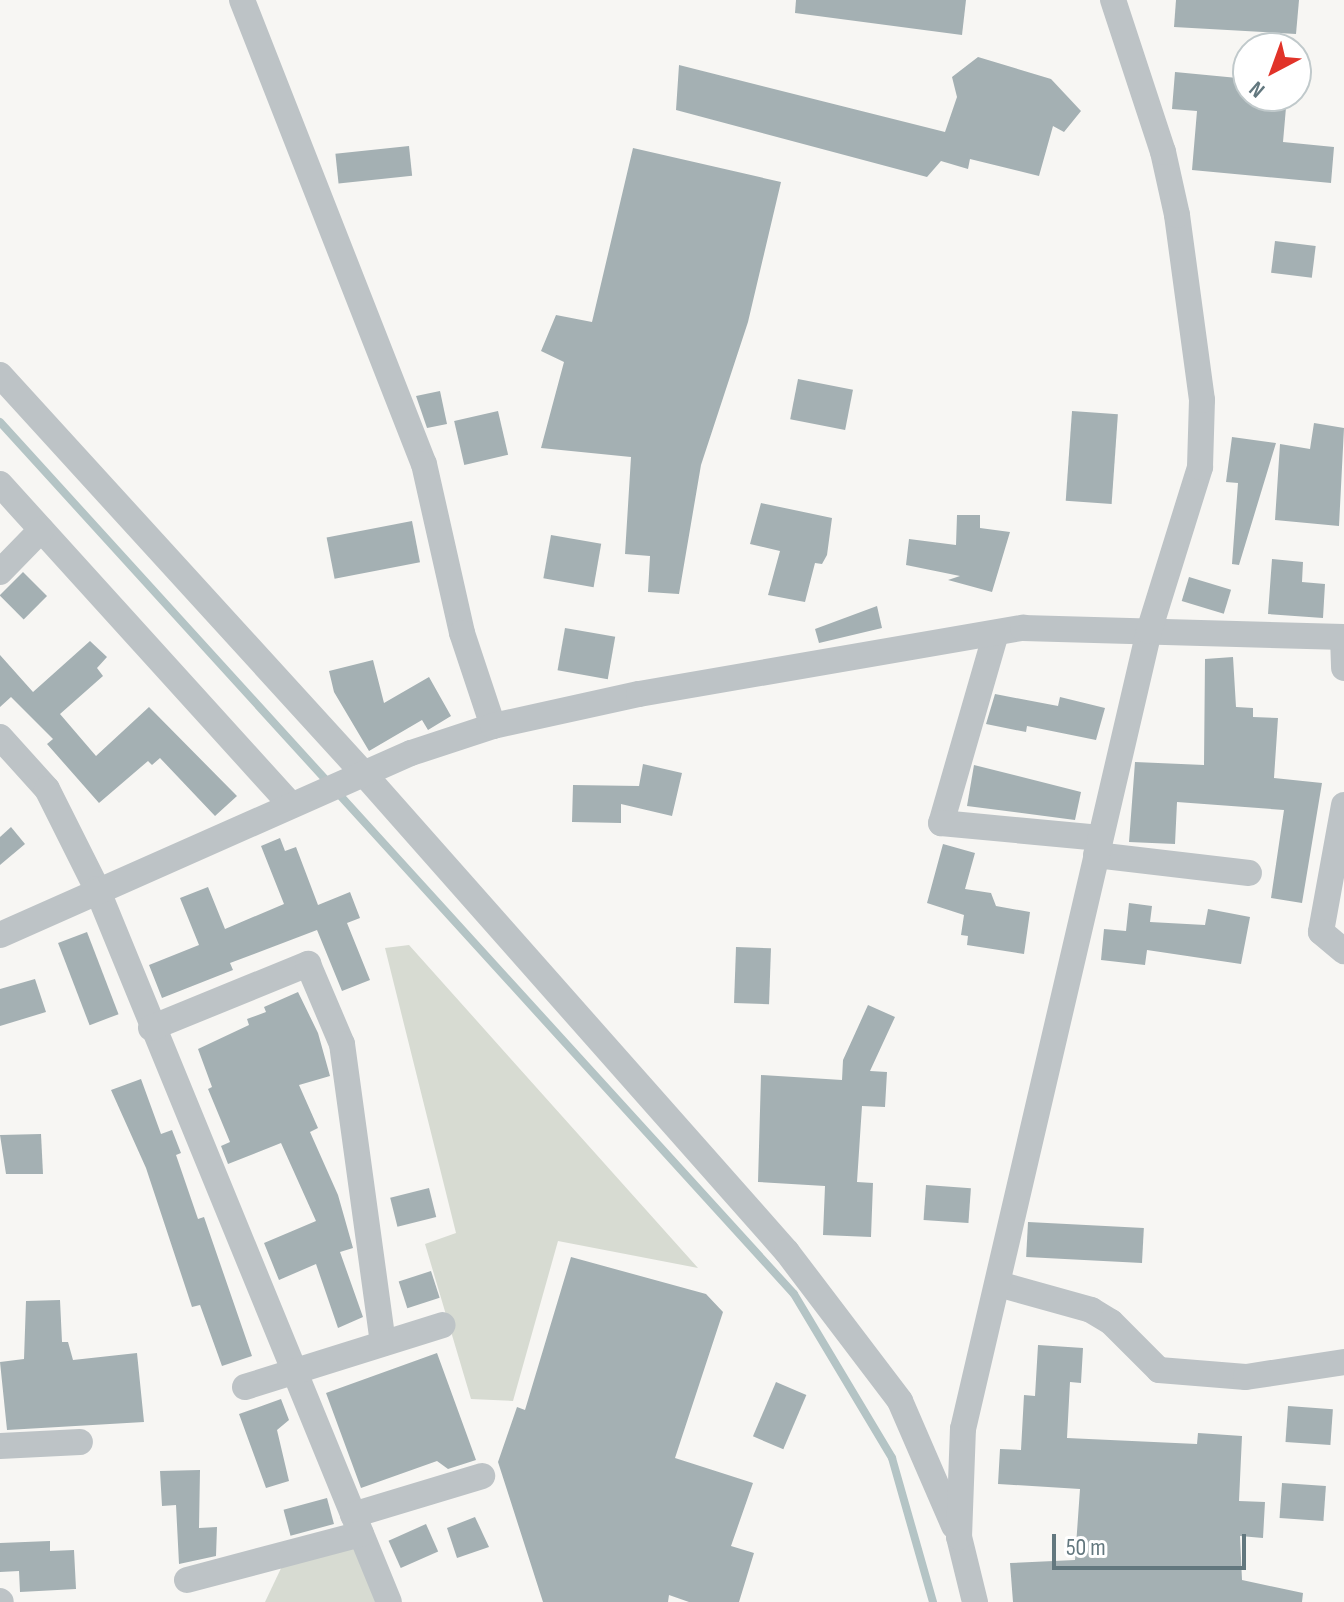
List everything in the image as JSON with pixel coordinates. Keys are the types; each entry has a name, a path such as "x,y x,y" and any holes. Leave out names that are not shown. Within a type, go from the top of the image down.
{"street":[{"path":"242,0 424,464 462,633 493,726"},
{"path":"959,1537 963,1429 1149,631 1200,467 1202,400 1170,183 1113,0"},
{"path":"0,375 787,1252 900,1401 959,1537 975,1602"},
{"path":"0,484 300,802"},
{"path":"0,572 41,530"},
{"path":"0,935 97,889 300,802 493,726 842,656 1023,628 1149,631 1343,637 1344,668"},
{"path":"996,633 941,823 1098,846 1249,873"},
{"path":"0,737 47,789 97,889 151,1028 389,1602"},
{"path":"1344,805 1321,932 1344,951"},
{"path":"151,1028 308,964 342,1044 383,1343"},
{"path":"998,1284 1091,1310 1111,1322 1159,1370 1246,1377 1344,1362"},
{"path":"245,1387 443,1325"},
{"path":"0,1446 80,1442"},
{"path":"187,1580 357,1525 482,1476"}],"shaded area":[{"path":"409,945 698,1268 558,1241 513,1401 471,1399 425,1244 456,1233 385,948"},
{"path":"349,1538 382,1602 265,1602 284,1562"}],"building":[{"path":"796,0 966,0 962,35 795,13"},
{"path":"1176,0 1299,0 1296,32 1174,27"},
{"path":"978,57 1051,79 1081,111 1064,132 1053,126 1039,176 970,159 968,169 941,161 927,177 676,110 679,65 945,132 957,97 952,77"},
{"path":"1175,72 1232,77 1232,112 1286,112 1283,142 1334,147 1331,183 1192,170 1197,111 1172,109"},
{"path":"409,146 412,176 339,184 335,154"},
{"path":"633,148 781,182 748,322 701,465 679,594 648,592 650,556 625,554 631,457 541,448 564,362 541,351 556,315 592,322"},
{"path":"1275,241 1316,246 1312,278 1271,273"},
{"path":"798,379 853,390 845,430 790,419"},
{"path":"440,391 447,424 427,428 416,396"},
{"path":"498,411 508,455 464,465 454,421"},
{"path":"1072,411 1118,414 1112,504 1066,501"},
{"path":"1314,423 1344,428 1339,526 1275,520 1280,444 1310,449"},
{"path":"1232,437 1276,443 1239,565 1232,564 1238,483 1226,482"},
{"path":"761,503 832,518 827,555 822,564 815,563 805,602 768,595 780,551 750,544"},
{"path":"957,515 980,515 980,528 1010,532 992,592 948,580 960,576 906,565 909,539 956,545"},
{"path":"412,521 420,562 335,579 327,538"},
{"path":"551,535 601,544 594,587 543,578"},
{"path":"1272,559 1303,562 1302,582 1325,584 1323,618 1268,614"},
{"path":"23,572 47,596 24,619 0,596"},
{"path":"1189,577 1231,590 1224,614 1182,601"},
{"path":"877,606 882,628 819,643 815,629"},
{"path":"565,628 615,637 608,679 558,670"},
{"path":"90,641 107,657 97,668 103,676 60,714 96,756 149,707 237,796 215,816 160,758 152,765 148,761 99,803 47,744 53,739 11,697 0,707 0,655 33,692"},
{"path":"1233,657 1236,707 1253,708 1253,717 1278,718 1274,778 1322,783 1302,903 1271,898 1284,810 1177,802 1175,844 1129,842 1135,762 1204,765 1205,659"},
{"path":"373,660 384,703 429,677 451,716 428,730 422,720 369,751 334,692 329,671"},
{"path":"995,694 1058,706 1060,697 1105,708 1096,740 1027,726 1026,732 986,724"},
{"path":"643,764 682,773 672,816 621,804 621,823 572,822 573,785 639,786"},
{"path":"974,765 1081,792 1075,820 967,806"},
{"path":"11,827 25,844 0,865 0,837"},
{"path":"280,838 285,851 296,847 318,905 350,892 360,918 347,923 370,980 342,991 317,930 230,963 233,970 162,998 149,965 199,945 180,898 208,887 225,929 284,904 261,846"},
{"path":"943,844 975,853 965,889 991,893 996,906 1030,912 1024,954 967,945 968,936 961,935 964,915 927,903"},
{"path":"1129,903 1152,906 1150,922 1205,925 1208,909 1250,917 1241,964 1147,950 1145,965 1101,960 1104,929 1126,931"},
{"path":"87,932 119,1014 90,1025 58,943"},
{"path":"736,947 771,948 769,1004 734,1003"},
{"path":"35,979 46,1012 0,1026 0,989"},
{"path":"298,992 318,1033 330,1076 299,1085 318,1128 310,1132 338,1195 353,1248 340,1252 363,1317 338,1328 316,1264 279,1280 264,1243 316,1221 281,1143 228,1164 221,1146 230,1142 208,1089 212,1087 198,1049 249,1025 247,1019 266,1012 264,1007"},
{"path":"868,1005 895,1017 870,1071 887,1072 885,1107 862,1106 857,1182 873,1183 871,1237 823,1235 825,1186 758,1182 761,1075 842,1080 843,1060"},
{"path":"141,1079 161,1134 172,1130 181,1153 176,1155 198,1219 204,1217 252,1356 222,1366 200,1305 192,1307 146,1168 111,1090"},
{"path":"41,1134 43,1174 6,1174 0,1135"},
{"path":"926,1185 971,1188 968,1223 924,1220"},
{"path":"429,1188 436,1217 397,1227 390,1198"},
{"path":"1028,1222 1144,1228 1142,1263 1026,1257"},
{"path":"571,1257 706,1294 723,1312 675,1458 753,1483 731,1546 754,1553 739,1602 689,1602 669,1595 668,1602 543,1602 498,1462 517,1407 525,1410"},
{"path":"431,1271 440,1298 407,1308 399,1282"},
{"path":"60,1300 62,1342 68,1342 73,1360 137,1353 144,1422 7,1430 0,1362 24,1359 26,1301"},
{"path":"1038,1345 1083,1348 1081,1383 1070,1382 1067,1438 1197,1444 1198,1433 1242,1436 1239,1501 1265,1502 1263,1538 1240,1536 1242,1580 1303,1593 1302,1602 1013,1602 1010,1563 1075,1560 1080,1489 998,1484 1000,1449 1021,1450 1024,1395 1035,1396"},
{"path":"437,1353 476,1460 448,1469 437,1461 361,1488 326,1393"},
{"path":"776,1382 806,1395 783,1449 753,1436"},
{"path":"281,1399 289,1420 277,1430 289,1481 266,1488 239,1414"},
{"path":"1288,1406 1333,1409 1330,1445 1285,1442"},
{"path":"200,1470 199,1528 217,1527 216,1556 179,1564 176,1505 162,1506 160,1471"},
{"path":"1282,1483 1326,1486 1323,1521 1280,1518"},
{"path":"327,1498 334,1524 291,1536 284,1510"},
{"path":"475,1517 489,1547 457,1558 447,1528"},
{"path":"426,1524 438,1551 401,1568 389,1541"},
{"path":"50,1541 50,1551 74,1550 76,1589 20,1592 19,1571 0,1572 0,1543"}],"waterway":[{"path":"0,422 794,1294 892,1458 933,1602"}]}
